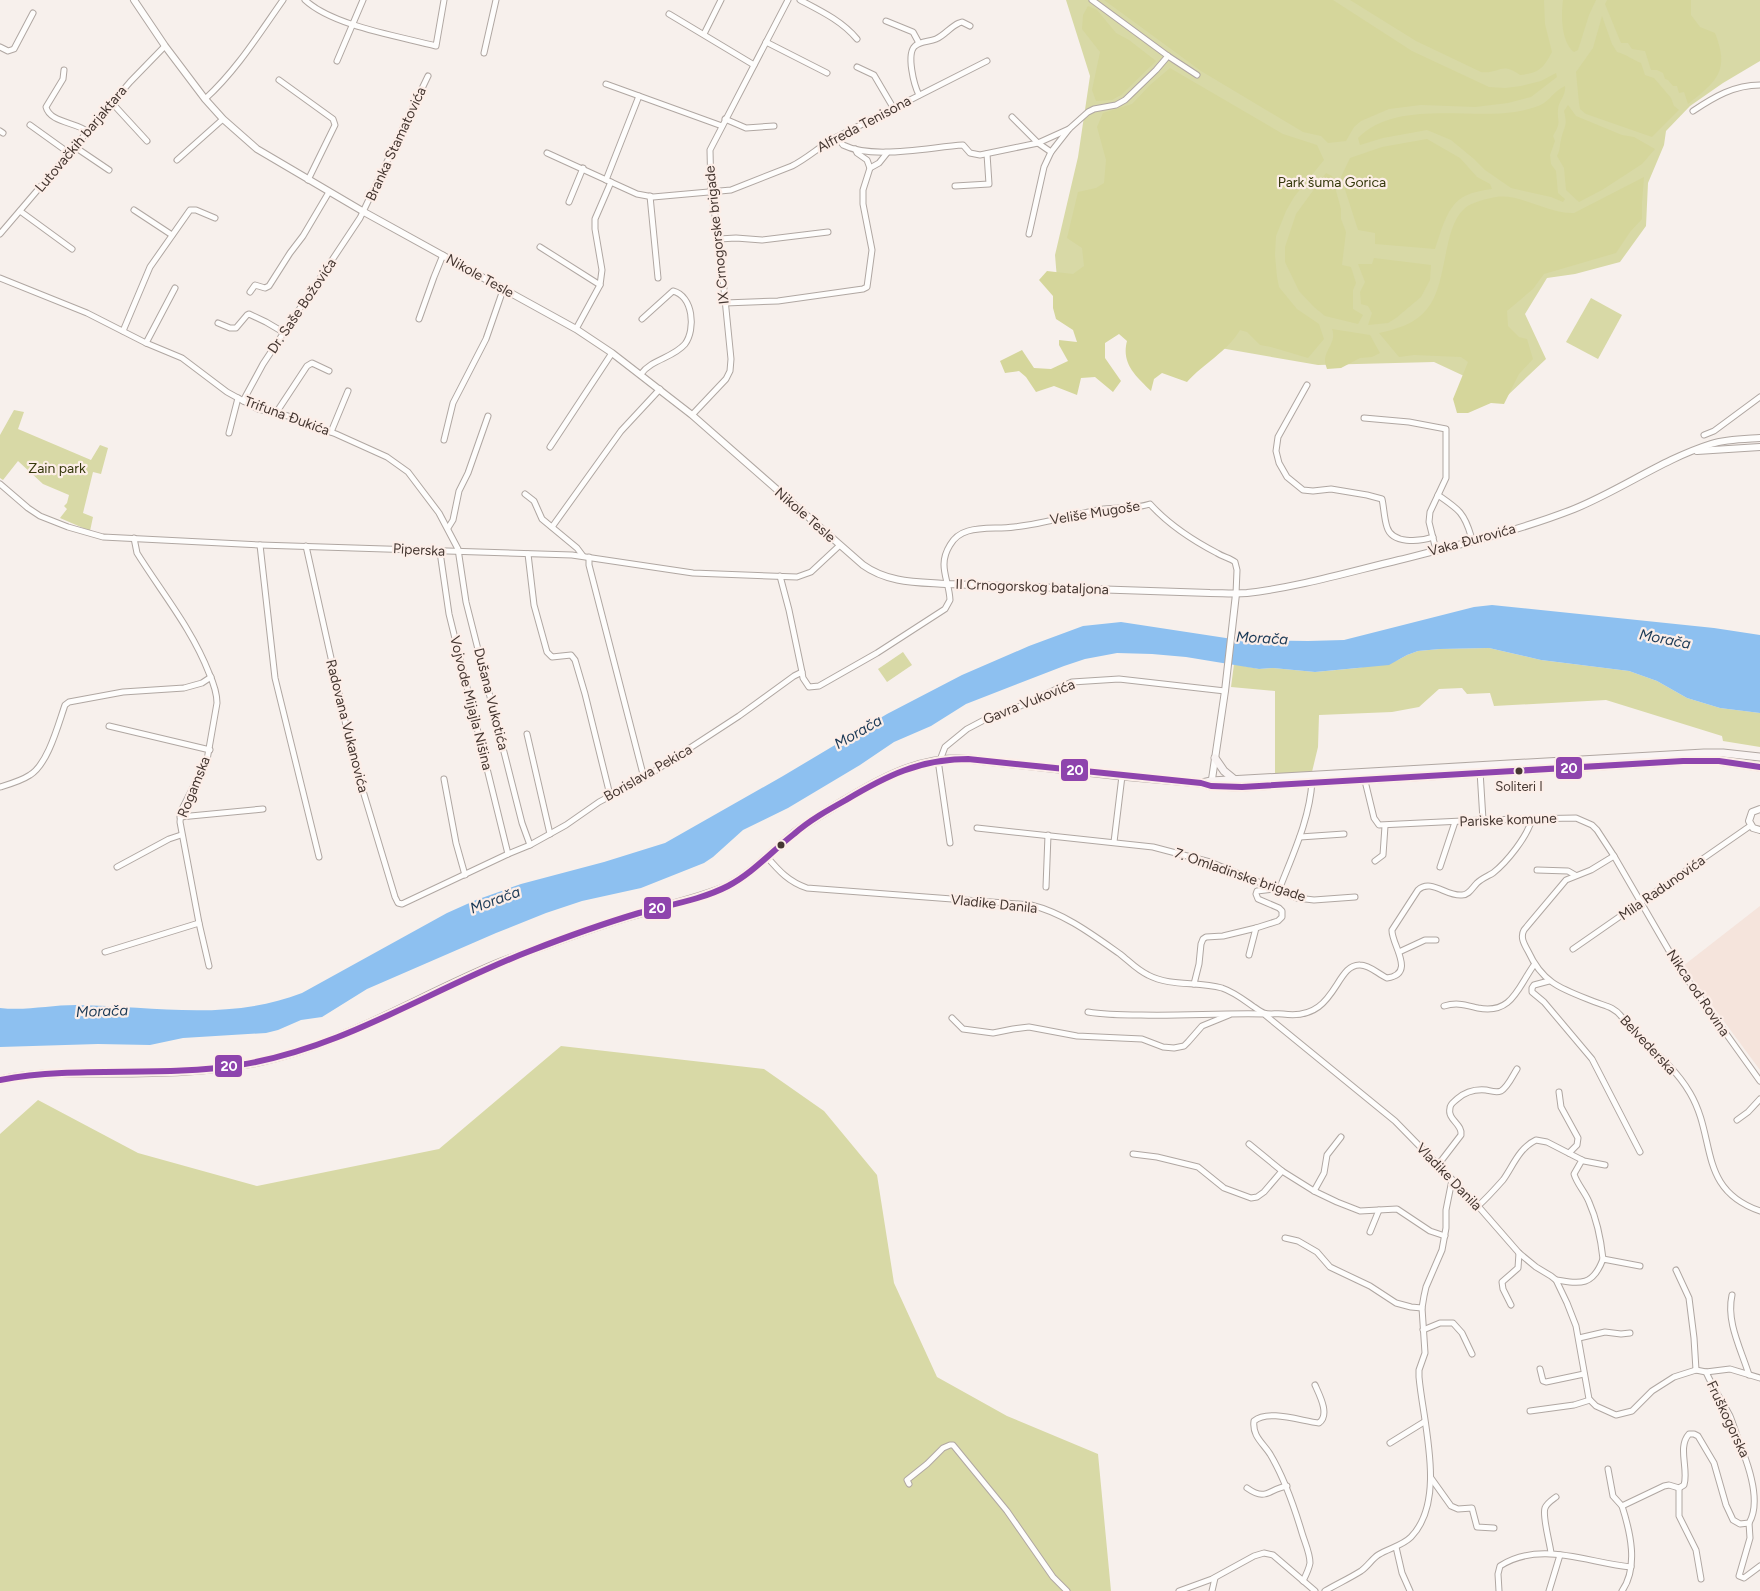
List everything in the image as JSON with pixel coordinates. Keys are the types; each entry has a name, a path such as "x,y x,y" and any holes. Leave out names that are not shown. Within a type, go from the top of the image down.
{"main road":[{"path":"0,1080 40,1074 213,1069 258,1062 298,1052 353,1032 448,985 502,962 610,922 720,889 737,880 808,823 870,785 906,768 939,760 968,759 1122,776 1211,783 1311,775 1704,752 1760,756"},
{"path":"1215,758 1224,771 1235,780"},
{"path":"1211,783 1242,787 1683,761 1719,761 1760,767"}],"street":[{"name":"Nikole Tesle","path":"134,0 165,46 205,99 223,119 257,149 364,212 576,329 612,353 692,415 840,545"},
{"path":"205,99 219,86 240,60 283,0"},
{"path":"305,0 321,11 352,24 436,46 444,0"},
{"path":"338,61 363,0"},
{"path":"484,53 496,0"},
{"path":"704,34 721,0"},
{"name":"IX Crnogorske brigade","path":"692,415 726,378 730,371 731,352 719,239 711,192 710,150 788,0"},
{"path":"800,0 828,15 850,31 857,39"},
{"path":"1092,0 1197,75"},
{"path":"0,47 8,51 14,49 33,13"},
{"path":"669,14 754,65"},
{"path":"886,21 913,32 919,44"},
{"path":"919,95 914,83 912,49 919,44 937,39 958,23 970,26"},
{"path":"766,42 827,73"},
{"name":"Lutovačkih barjaktara","path":"0,234 130,82 165,46"},
{"path":"1029,234 1044,166 1051,152 1069,129 1088,112 1116,105 1126,100 1168,56"},
{"name":"Alfreda Tenisona","path":"650,196 731,190 792,166 800,162 822,144 987,61"},
{"path":"856,67 874,75 894,108"},
{"path":"64,70 63,79 46,107 52,117 72,123 88,132"},
{"name":"Branka Stamatovića","path":"364,212 428,76"},
{"path":"279,80 333,118 335,122 308,180"},
{"path":"606,84 722,126"},
{"path":"1693,111 1718,94 1747,85 1760,85"},
{"path":"576,329 600,284 602,270 595,219 639,96"},
{"path":"112,104 147,141"},
{"path":"1012,117 1051,152"},
{"path":"177,160 223,119"},
{"path":"725,119 746,128 774,126"},
{"path":"30,125 70,153"},
{"path":"837,136 843,146 855,149 887,153 963,145 973,155 987,154 1038,142 1069,129"},
{"path":"75,147 108,170"},
{"path":"725,302 786,300 866,287 872,250 863,204 863,190 870,168 867,160 857,153 855,149"},
{"path":"547,153 637,194 650,196 658,278"},
{"path":"870,168 879,163 887,153"},
{"path":"955,186 990,184 987,154"},
{"path":"569,202 583,168"},
{"path":"250,292 255,285 265,288 269,286 330,192"},
{"path":"134,210 172,235"},
{"path":"123,331 150,267 190,210 196,210 215,218"},
{"path":"20,211 72,249"},
{"name":"Dr. Saše Božovića","path":"243,401 263,364 364,212"},
{"path":"719,239 762,240 828,232"},
{"path":"540,247 600,284"},
{"path":"419,319 443,256"},
{"name":"Trifuna Đukića","path":"0,278 87,313 146,343 182,358 227,392 258,409 276,413 331,432 387,457 401,466 418,485 448,528 459,552"},
{"path":"146,343 174,288"},
{"path":"444,440 452,403 486,339 503,290"},
{"path":"641,374 648,366 666,358 684,345 692,329 687,303 678,293 673,291 642,318"},
{"path":"218,323 230,328 236,328 246,315 249,314 284,332"},
{"path":"550,447 612,353"},
{"path":"276,413 310,364 329,370"},
{"path":"1307,385 1278,437 1276,451 1279,463 1287,477 1303,490 1332,489 1356,492 1382,499 1387,528 1393,536 1415,540 1433,537"},
{"path":"552,527 621,431 660,389"},
{"path":"331,432 348,391"},
{"path":"1704,435 1718,429 1760,396"},
{"path":"228,432 238,398"},
{"path":"448,528 453,520 459,491 468,472 488,416"},
{"path":"1364,418 1409,422 1446,430 1446,478 1430,512 1429,522 1436,550"},
{"name":"Vaka Đurovića","path":"1236,594 1268,590 1331,577 1515,529 1563,513 1620,487 1667,462 1713,443 1745,438 1760,438"},
{"name":"Vaka Đurovića","path":"1696,451 1760,447"},
{"name":"Piperska","path":"0,484 28,508 51,521 103,537 260,545 375,547 440,552 583,556 693,573 797,577 806,575 816,568 840,545"},
{"path":"525,494 534,501 542,519 577,548 583,556"},
{"path":"1438,495 1462,513 1471,536"},
{"name":"Veliše Mugoše","path":"946,584 944,562 947,551 952,542 963,533 973,530 1017,527 1106,509 1138,507 1150,504 1176,529 1235,562 1238,570 1236,594"},
{"name":"Rogamska","path":"134,538 137,553 192,636 211,677 217,698 207,760 180,816 181,835 198,923 209,966"},
{"path":"260,545 275,678 319,856"},
{"name":"II Crnogorskog bataljona","path":"840,545 863,565 880,575 903,581 1236,594"},
{"name":"Radovana Vukanovića","path":"306,546 354,761 398,903"},
{"name":"Vojvode Mijajla Nišina","path":"440,552 449,614 508,854"},
{"name":"Dušana Vukotića","path":"459,552 466,602 522,823 530,845"},
{"path":"528,554 534,605 547,652 552,657 571,655 574,660 585,694 610,795"},
{"path":"589,557 589,565 644,778"},
{"path":"780,576 803,678 809,687 816,687 877,653 946,608 950,600 946,584"},
{"path":"1211,783 1225,689 1236,594"},
{"name":"Borislava Pekica","path":"398,903 405,903 530,845 578,818 610,795 644,778 802,672"},
{"path":"0,787 27,777 37,768 48,749 65,705 70,702 123,692 190,686 202,683 211,677"},
{"name":"Gavra Vukovića","path":"939,760 945,747 967,728 986,719 1003,714 1072,682 1119,679 1225,689"},
{"path":"109,726 210,750"},
{"path":"526,734 550,834"},
{"path":"939,760 950,843"},
{"path":"1480,765 1483,820"},
{"path":"1194,984 1203,939 1256,928 1278,921 1282,917 1282,911 1279,908 1258,899 1257,891 1276,889 1300,836 1310,800 1311,775"},
{"path":"1114,842 1122,776"},
{"path":"444,779 458,851 465,875"},
{"path":"1365,781 1374,818 1379,826 1385,826 1383,855 1375,861"},
{"path":"180,816 264,809"},
{"path":"1760,809 1755,810 1750,815 1750,826 1760,830"},
{"name":"Pariske komune","path":"1385,826 1483,820 1576,818 1597,830 1640,903"},
{"path":"1088,1012 1166,1016 1236,1013 1300,1015 1314,1011 1325,1002 1347,971 1357,965 1366,966 1387,978 1395,976 1401,967 1399,952 1392,930 1409,901 1418,890 1428,886 1458,895 1469,893 1478,882 1495,872 1512,853 1527,831 1532,819"},
{"path":"1440,867 1455,822"},
{"name":"Mila Radunovića","path":"1573,949 1750,826"},
{"name":"7. Omladinske brigade","path":"977,828 1153,847 1219,866 1303,899 1355,897"},
{"path":"1300,836 1344,834"},
{"path":"117,867 181,835"},
{"path":"1046,887 1048,835"},
{"name":"Belvederska","path":"1614,856 1592,870 1566,880 1522,933 1523,941 1534,965 1549,981 1613,1008 1635,1033 1661,1057 1690,1093 1702,1122 1714,1171 1721,1184 1741,1202 1760,1211"},
{"name":"Vladike Danila","path":"767,857 784,876 807,888 1031,905 1052,911 1076,925 1148,975 1168,982 1222,988 1233,992 1264,1014 1395,1121 1478,1206 1519,1253 1536,1267 1556,1280 1579,1282 1591,1279 1599,1270 1603,1259"},
{"path":"1537,870 1568,871 1575,875"},
{"name":"Nikca od Rovina","path":"1640,903 1679,968 1760,1081"},
{"path":"105,952 198,923"},
{"path":"1249,955 1256,928"},
{"path":"1399,952 1420,941 1436,940"},
{"path":"1444,1006 1462,1003 1488,1010 1503,1006 1517,992 1534,965"},
{"path":"1549,981 1534,984 1532,988 1533,994 1544,1002 1592,1059 1640,1152"},
{"path":"952,1018 963,1029 993,1033 1029,1027 1077,1036 1142,1039 1163,1047 1174,1048 1184,1046 1198,1030 1208,1023 1236,1013"},
{"path":"1438,1165 1461,1135 1460,1127 1451,1115 1451,1105 1460,1097 1472,1091 1484,1090 1494,1092 1505,1088 1517,1069"},
{"path":"1559,1092 1561,1107 1578,1138 1577,1145 1569,1154"},
{"path":"1737,1120 1760,1100"},
{"path":"1314,1191 1324,1173 1327,1155 1341,1137"},
{"path":"1478,1206 1502,1180 1519,1154 1531,1142 1541,1140 1582,1160 1605,1164"},
{"path":"1249,1144 1282,1171 1314,1191 1360,1212 1397,1209 1430,1231 1445,1236"},
{"path":"1133,1154 1157,1157 1198,1167 1224,1188 1251,1198 1264,1192 1282,1171"},
{"path":"1582,1160 1574,1174 1590,1203 1598,1228 1603,1259 1640,1266"},
{"path":"1325,1591 1360,1572 1376,1556 1396,1547 1412,1536 1424,1517 1430,1492 1430,1478 1419,1378 1419,1370 1425,1353 1422,1308 1426,1287 1437,1262 1445,1236 1446,1210 1452,1180"},
{"path":"1370,1232 1379,1210"},
{"path":"1285,1238 1298,1241 1317,1252 1330,1267 1370,1286 1396,1303 1422,1308"},
{"path":"1511,1305 1503,1290 1502,1282 1518,1268 1519,1253"},
{"path":"1676,1270 1689,1298 1696,1370"},
{"path":"1530,1411 1574,1405 1590,1400 1579,1338 1572,1314 1556,1280"},
{"path":"1732,1295 1729,1307 1731,1320 1749,1375"},
{"path":"1423,1330 1440,1323 1453,1323 1462,1333 1472,1354"},
{"path":"1579,1338 1605,1332 1630,1333"},
{"path":"1540,1369 1543,1381 1546,1382 1584,1374"},
{"name":"Fruškogorska","path":"1590,1400 1596,1406 1613,1414 1627,1413 1638,1407 1658,1387 1674,1377 1696,1370 1706,1372 1730,1369 1760,1378"},
{"name":"Fruškogorska","path":"1706,1372 1730,1418 1758,1488 1758,1508 1756,1516 1749,1523 1750,1538 1740,1576 1744,1578 1760,1566"},
{"path":"1303,1581 1309,1568 1309,1555 1287,1486 1269,1452 1253,1429 1254,1422 1263,1416 1276,1416 1319,1423 1323,1420 1325,1414 1315,1385"},
{"path":"1390,1443 1424,1422"},
{"path":"1622,1506 1664,1486 1669,1485 1679,1488 1684,1485 1686,1438 1689,1434 1694,1434 1703,1444 1714,1463 1726,1505 1733,1520 1740,1524 1749,1523"},
{"path":"909,1484 907,1480 943,1448 950,1445 953,1446 1007,1511 1053,1577 1067,1591"},
{"path":"1608,1470 1613,1496 1622,1506 1629,1532 1632,1554 1629,1578 1622,1591"},
{"path":"1430,1478 1451,1506 1458,1509 1472,1508 1477,1527 1494,1528"},
{"path":"1247,1488 1254,1493 1266,1495 1287,1486"},
{"path":"1679,1488 1679,1516 1696,1550 1701,1579"},
{"path":"1551,1553 1544,1510 1547,1504 1556,1497"},
{"path":"1396,1547 1402,1572 1410,1591"},
{"path":"1179,1591 1215,1578 1254,1556 1264,1553 1273,1555 1315,1591"},
{"path":"1499,1591 1498,1574 1500,1566 1530,1555 1551,1553 1631,1567"},
{"path":"1549,1591 1560,1555"},
{"path":"1212,1591 1215,1578"}],"shaded area":[{"path":"1760,906 1760,1070 1683,966"}],"green space":[{"name":"Park šuma Gorica","path":"1066,0 1760,0 1760,61 1723,83 1690,106 1666,131 1664,145 1648,183 1646,226 1620,262 1575,274 1547,278 1525,314 1546,359 1507,396 1434,362 1318,365 1157,337 1058,291 1055,255 1078,157 1090,76"},
{"path":"1104,0 1333,0 1412,51 1489,87 1521,86 1541,81 1556,73 1557,77 1531,97 1508,103 1475,107 1421,105 1389,109 1361,121 1354,127 1346,141 1328,143 1321,136 1303,132 1201,71"},
{"path":"1350,0 1544,0 1545,24 1552,52 1543,66 1532,73 1520,75 1504,68 1481,72 1416,41"},
{"path":"1563,0 1596,0 1589,15 1578,50 1574,52 1564,35 1562,20"},
{"path":"1607,0 1691,0 1691,15 1700,27 1715,33 1721,57 1721,66 1718,74 1707,89 1688,104 1684,92 1679,93 1677,86 1673,86 1665,79 1663,73 1651,70 1645,51 1632,49 1628,43 1621,43 1605,4"},
{"path":"1088,6 1097,10 1116,33 1129,40 1156,61 1121,95 1112,100 1096,101 1092,90 1100,52 1082,29 1083,15"},
{"path":"1602,16 1612,44 1617,52 1641,63 1645,75 1654,78 1679,110 1652,137 1586,114 1580,109 1576,72 1593,48"},
{"path":"1170,68 1283,134 1317,145 1324,160 1294,197 1286,211 1276,236 1275,255 1279,287 1297,309 1319,324 1324,339 1308,358 1260,345 1247,332 1240,330 1222,351 1187,382 1162,373 1154,379 1151,391 1131,369 1126,356 1127,341 1119,334 1105,343 1105,358 1121,381 1113,392 1095,377 1081,378 1077,395 1054,386 1036,392 1026,377 1019,371 1005,373 1000,361 1022,350 1034,368 1051,369 1068,361 1059,345 1059,340 1077,342 1073,330 1056,319 1053,308 1053,296 1039,280 1047,271 1073,274 1084,266 1082,248 1067,238 1078,192 1096,188 1104,183 1106,160 1097,127 1103,113 1132,104"},
{"path":"1565,86 1559,106 1558,124 1553,136 1555,141 1550,155 1551,164 1556,171 1558,193 1565,199 1563,202 1551,197 1511,188 1485,170 1451,140 1427,130 1383,138 1360,145 1358,138 1373,126 1391,119 1411,115 1432,113 1496,114 1526,110 1544,103"},
{"path":"1568,105 1576,116 1622,135 1634,137 1655,149 1642,164 1602,190 1579,202 1566,190 1564,168 1557,156 1566,124 1564,111"},
{"path":"1427,139 1460,158 1477,177 1490,184 1492,189 1468,195 1454,205 1445,219 1435,249 1375,244 1375,233 1358,230 1341,177 1350,158 1382,147"},
{"path":"1326,173 1332,176 1341,209 1341,219 1346,232 1342,265 1351,267 1356,283 1353,290 1353,309 1363,315 1358,324 1325,316 1314,307 1299,291 1285,262 1285,247 1296,214"},
{"path":"1644,177 1642,219 1630,232 1616,253 1544,274 1533,289 1507,311 1508,326 1519,337 1527,339 1533,359 1519,374 1504,404 1491,403 1468,413 1457,413 1453,399 1468,362 1461,357 1414,355 1399,357 1379,333 1399,328 1417,319 1427,309 1439,286 1448,243 1457,218 1471,204 1496,197 1505,197 1515,198 1554,210 1574,213"},
{"path":"1374,258 1431,265 1430,280 1421,297 1396,318 1388,323 1368,325 1372,313 1368,306 1361,304 1360,292 1365,282 1358,264 1372,264"},
{"path":"1591,298 1622,315 1598,359 1566,342"},
{"path":"1332,329 1370,335 1380,353 1372,357 1360,358 1341,368 1327,369 1325,362 1333,338"},
{"name":"Zain park","path":"14,410 24,412 18,429 91,460 100,445 108,448 101,474 93,472 83,513 93,517 90,531 60,518 67,509 64,506 69,495 43,484 18,461 3,480 0,478 0,435"},
{"path":"1489,648 1541,660 1629,671 1657,681 1687,698 1720,708 1760,713 1760,747 1723,741 1722,736 1606,700 1494,706 1490,693 1467,694 1462,688 1439,689 1419,707 1392,712 1319,715 1318,747 1311,776 1275,777 1275,691 1231,687 1234,664 1259,669 1273,668 1315,672 1358,668 1398,660 1418,651"},
{"path":"903,652 912,665 887,682 878,669"},
{"path":"561,1046 764,1069 824,1111 877,1175 894,1283 937,1377 1007,1416 1098,1454 1111,1591 0,1591 0,1134 38,1100 138,1153 257,1186 439,1149"}],"water":[{"name":"Morača","path":"1492,605 1714,628 1760,635 1760,713 1720,708 1687,698 1657,681 1629,671 1541,660 1489,648 1418,651 1389,665 1315,672 1273,668 1259,669 1186,657 1152,654 1117,653 1085,659 966,704 931,726 894,742 860,765 788,808 743,830 704,863 641,888 582,901 496,933 367,989 322,1017 301,1020 266,1033 183,1038 150,1045 98,1044 0,1047 0,1008 19,1009 76,1005 218,1010 274,1002 302,993 447,913 476,900 521,884 604,862 665,843 887,714 962,675 1029,646 1083,626 1121,622 1239,640 1344,640 1474,607"}],"transit line":[{"name":"20","path":"0,1080 60,1073 209,1069 277,1057 315,1046 387,1016 494,966 544,946 625,917 696,899 718,891 746,875 800,829 826,811 890,776 934,762 968,759 1201,783 1211,786 1242,787 1683,761 1719,761 1760,767"}],"place":[{"name":"Soliteri I","path":"1519,771"}]}
